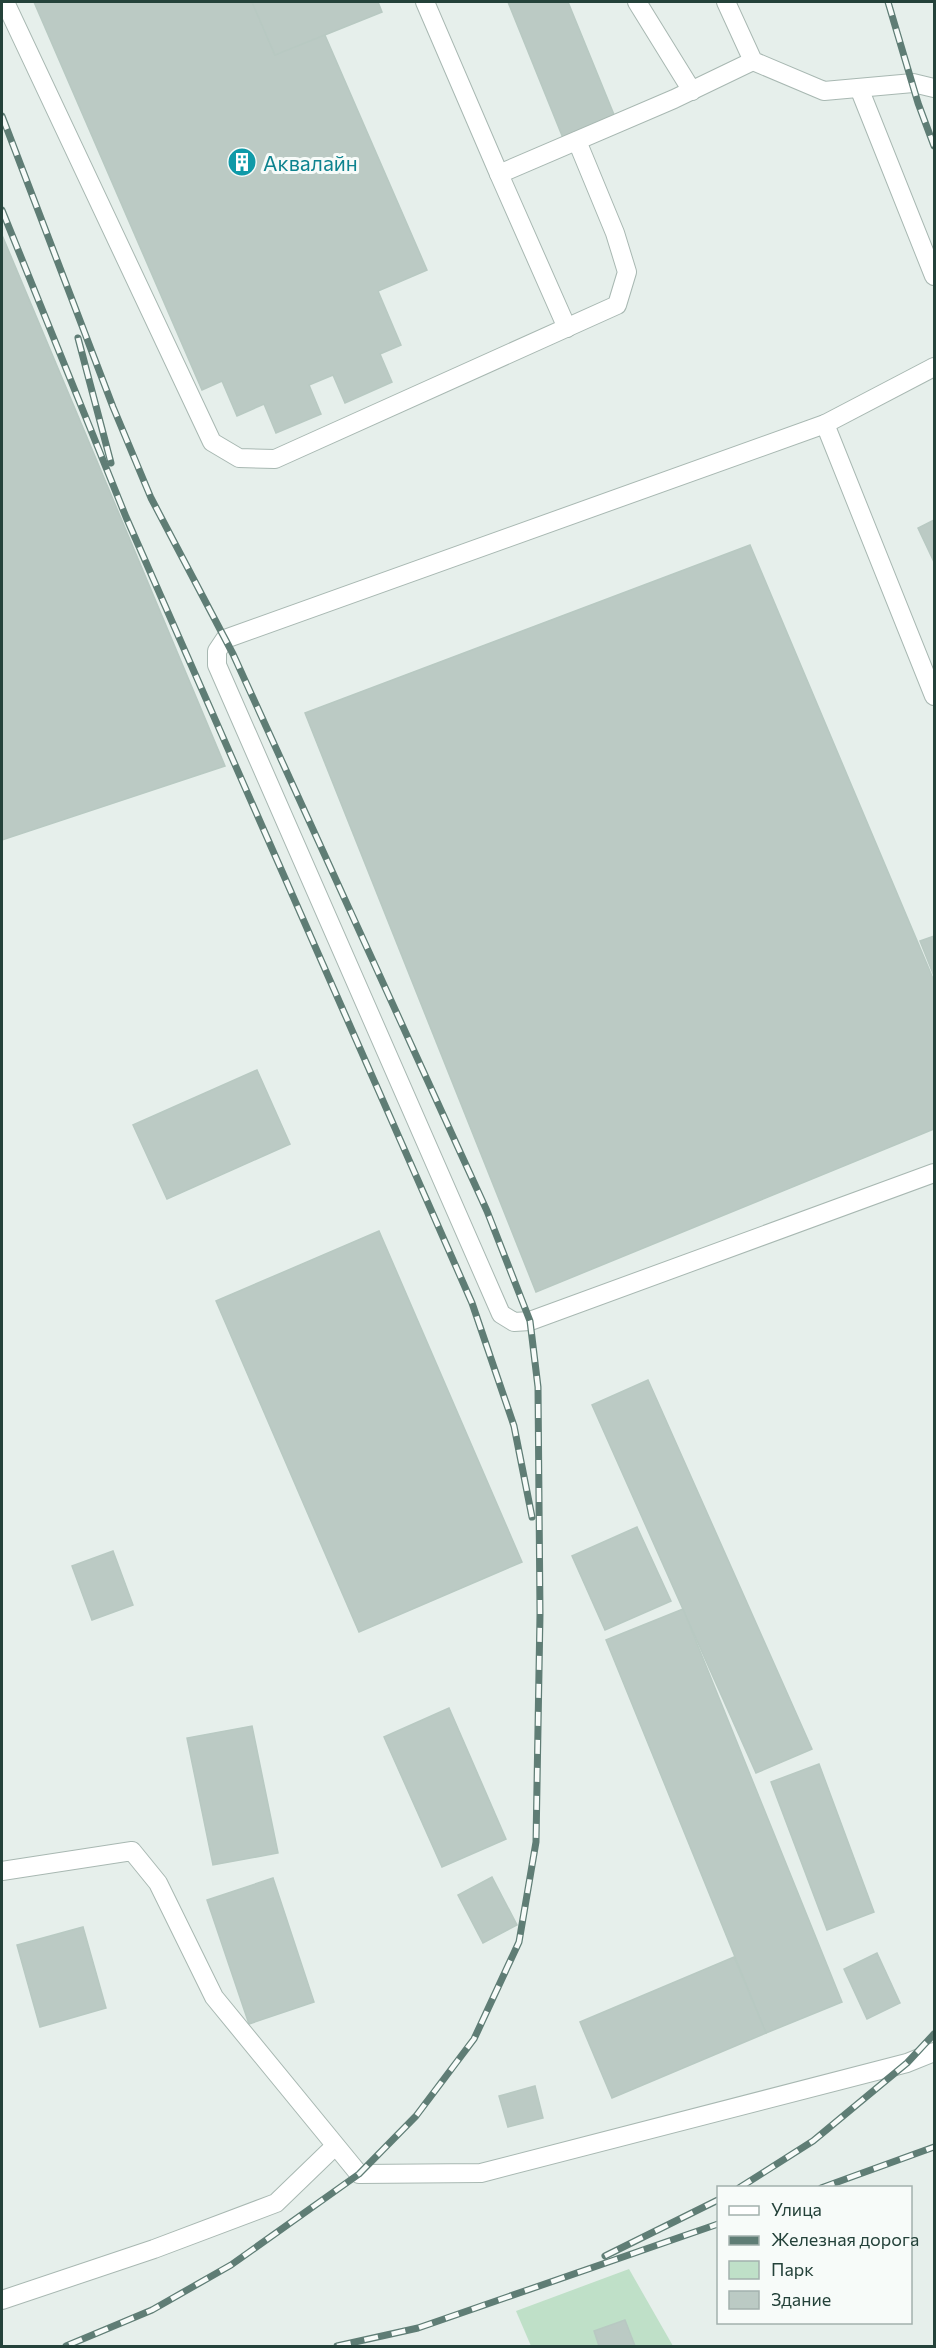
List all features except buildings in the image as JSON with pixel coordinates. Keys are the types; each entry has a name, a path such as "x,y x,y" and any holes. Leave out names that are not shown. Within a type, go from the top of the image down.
{"street":[{"path":"5,2 212,442 239,458 274,459 617,305 627,272 615,234 577,141"},
{"path":"425,2 567,327"},
{"path":"636,2 692,91"},
{"path":"726,2 753,61 824,91 913,83 934,88"},
{"path":"499,174 692,91 753,61"},
{"path":"859,88 934,276"},
{"path":"934,367 825,424 225,639 218,651 217,664 501,1314 514,1322 530,1322 934,1173"},
{"path":"825,424 934,696"},
{"path":"2,1871 132,1851 158,1883 214,1997 359,2174 481,2173 908,2063 934,2052"},
{"path":"2,2300 154,2249 276,2203 335,2146"}],"green space":[{"path":"629,2269 673,2346 531,2346 516,2311"}],"railway":[{"path":"888,2 918,103 934,146"},
{"path":"2,116 113,407 151,498 233,654 487,1211 530,1321 538,1387 540,1614 536,1842 519,1942 474,2039 416,2116 359,2174 231,2265 152,2310 66,2346"},
{"path":"2,210 126,517 472,1303 514,1426 532,1517"},
{"path":"78,338 111,463"},
{"path":"742,2186 813,2141 907,2063 934,2034"},
{"path":"827,2186 934,2147"},
{"path":"605,2256 717,2200"},
{"path":"337,2346 418,2328 717,2224"}],"place":[{"name":"Аквалайн","path":"242,162"}]}
